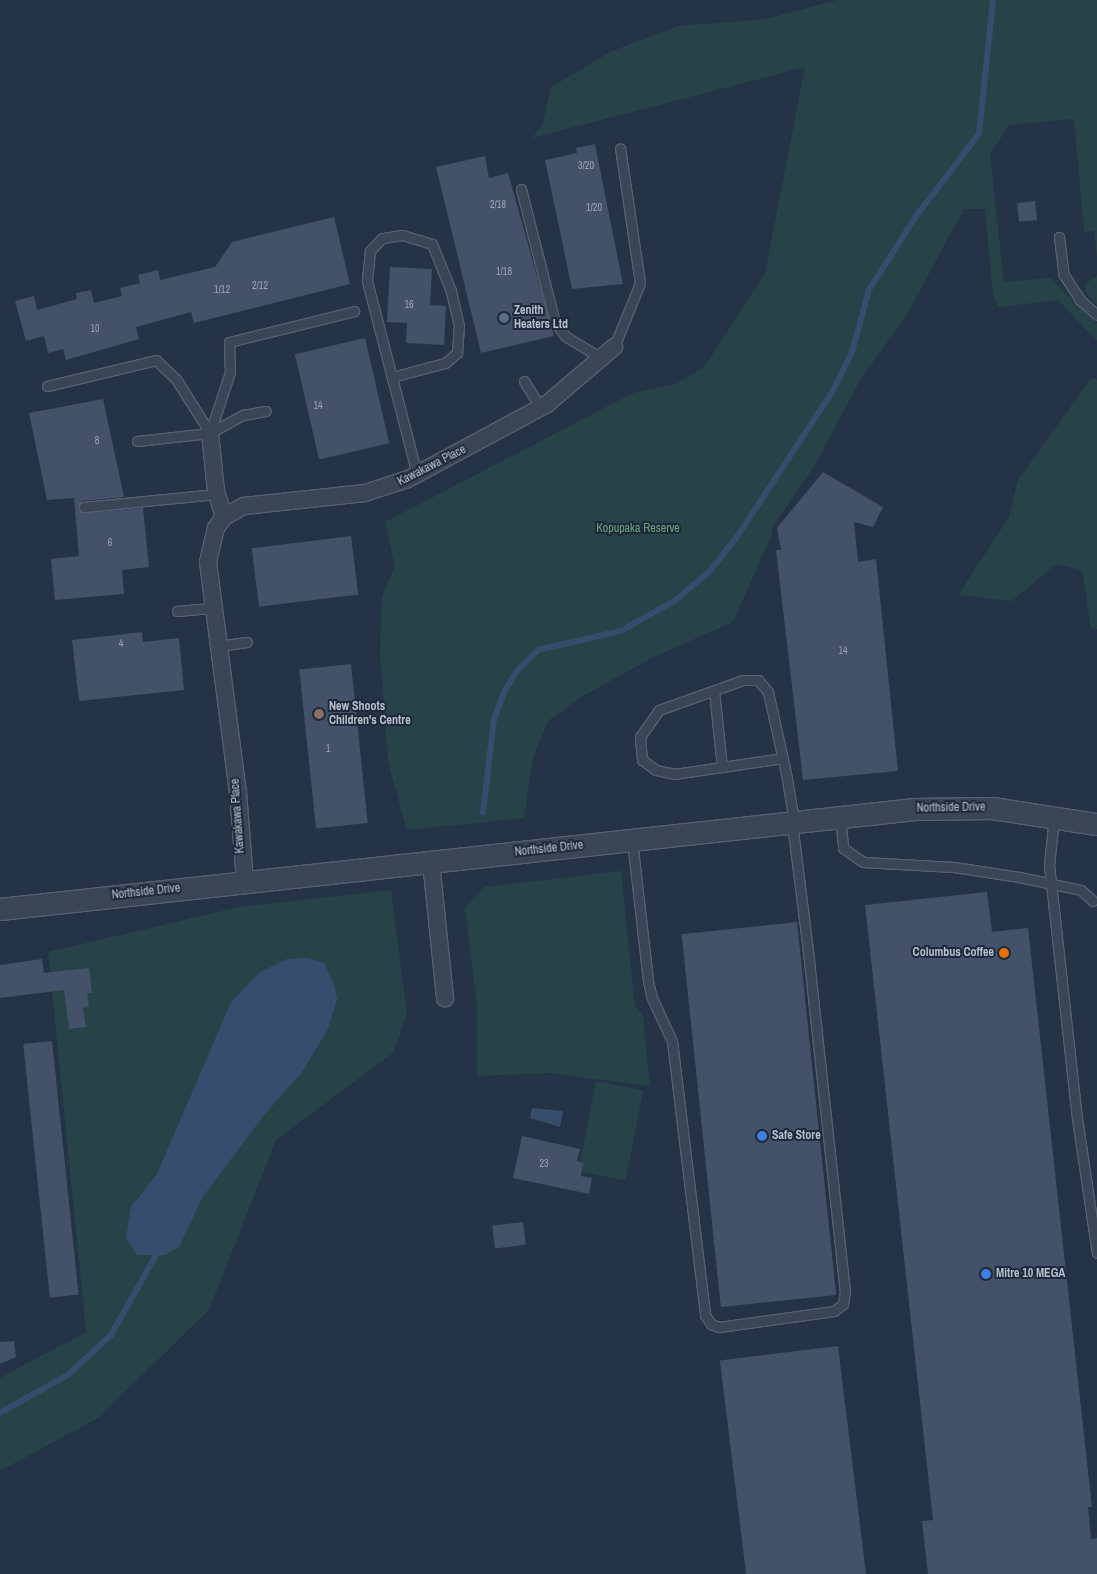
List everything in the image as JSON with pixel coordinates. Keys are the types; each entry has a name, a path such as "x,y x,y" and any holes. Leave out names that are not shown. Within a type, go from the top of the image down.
{"street":[{"name":"Kawakawa Place","path":"245,881 238,793 218,646 208,550 224,517 244,506 365,493 389,487 541,408 614,348"},
{"path":"210,433 216,494 224,517"},
{"name":"Northside Drive","path":"0,909 840,816 958,807 1054,816 1097,824"},
{"path":"430,862 445,998"}],"lane":[{"path":"614,348 640,283 620,148"},
{"path":"521,189 555,322 565,336 602,358"},
{"path":"392,377 445,363 457,354 459,326 439,255 432,244 402,235 382,238 370,251 367,281 417,474"},
{"path":"1059,237 1064,276 1080,300 1097,315"},
{"path":"210,433 230,372 229,342 354,311"},
{"path":"47,386 156,360 176,379 210,433"},
{"path":"524,381 541,408"},
{"path":"137,441 210,433 243,415 266,411"},
{"path":"84,507 216,494"},
{"path":"177,611 214,608"},
{"path":"218,646 247,642"},
{"path":"632,840 648,981 652,998 672,1041 705,1315 711,1324 719,1327 834,1311 843,1304 845,1292 793,821 783,758 768,692 758,680 743,680 659,710 640,737 642,760 656,770 675,774 783,758"},
{"path":"714,691 722,767"},
{"path":"840,816 843,848 863,862 954,867 1081,890 1093,901"},
{"path":"1054,816 1049,865 1077,1118 1097,1253"}],"green space":[{"name":"Kopupaka Reserve","path":"837,0 1097,0 1097,259 1094,231 1084,232 1074,119 1009,125 990,155 1004,282 1050,278 1097,324 1097,341 1058,300 998,307 993,295 985,209 964,209 906,316 860,380 813,469 772,527 772,534 733,622 650,659 583,696 548,721 533,758 524,818 407,830 388,762 380,652 382,597 395,566 385,522 633,393 676,384 705,366 765,273 805,67 532,138 542,126 551,87 612,51 678,26 766,19"},
{"path":"1097,276 1097,305 1085,291 1086,283"},
{"path":"1092,377 1097,380 1097,629 1091,628 1082,570 1056,564 1012,601 958,595 1009,517 1018,480"},
{"path":"621,871 635,1006 643,1015 650,1086 549,1073 477,1076 477,1006 465,908 484,887"},
{"path":"391,890 407,1015 393,1053 276,1140 209,1310 98,1418 0,1471 0,1378 86,1332 48,952 239,907"},
{"path":"596,1081 643,1090 626,1180 578,1171"}],"water":[{"path":"308,958 324,963 334,984 337,999 328,1029 302,1072 264,1115 202,1198 179,1247 165,1255 137,1255 126,1238 131,1207 157,1174 231,1002 259,973 287,959"},
{"path":"532,1108 563,1111 560,1127 530,1118"}],"building":[{"path":"595,144 623,284 572,289 545,160 577,153 576,148"},
{"path":"485,156 489,178 508,173 554,336 481,353 436,167"},
{"path":"1035,201 1037,220 1019,222 1017,203"},
{"path":"334,217 350,284 194,323 191,312 136,327 139,339 66,360 63,349 48,353 44,336 26,341 15,301 34,296 37,310 77,299 76,293 91,290 94,303 122,296 120,288 140,283 138,275 158,270 160,280 215,267 232,242"},
{"path":"390,267 432,269 430,305 446,306 444,345 406,343 407,323 387,322"},
{"path":"365,338 389,443 319,459 295,354"},
{"path":"103,399 124,497 83,501 78,508 85,513 143,508 149,567 122,570 124,594 55,600 51,559 79,556 74,498 47,500 29,413"},
{"path":"823,472 883,507 873,527 854,522 858,562 876,559 898,771 803,780 776,550 781,550 777,528"},
{"path":"351,536 358,595 259,607 252,548"},
{"path":"142,632 143,642 179,638 184,690 79,701 72,640"},
{"path":"351,664 368,823 316,829 299,669"},
{"name":"Mitre 10 MEGA","path":"987,892 992,932 1028,928 1092,1507 1088,1507 1091,1539 1097,1538 1097,1574 928,1574 922,1521 933,1520 865,905"},
{"name":"Safe Store","path":"797,922 836,1295 721,1307 682,934"},
{"path":"42,959 44,973 89,968 92,993 87,993 89,1007 83,1008 86,1027 69,1029 64,990 0,998 0,965"},
{"path":"52,1041 79,1295 50,1298 23,1044"},
{"path":"522,1136 580,1149 577,1161 583,1163 581,1176 592,1178 589,1194 513,1178"},
{"path":"523,1222 526,1245 495,1249 492,1226"},
{"path":"14,1341 16,1357 0,1364 0,1342"},
{"path":"838,1346 866,1574 746,1574 720,1361"}],"waterway":[{"path":"483,813 494,720 504,692 517,671 538,650 621,631 676,600 709,572 737,537 833,391 852,352 869,290 917,215 979,134 993,0"},
{"path":"0,1413 68,1375 111,1335 155,1257"}],"place":[{"name":"Zenith Heaters Ltd","path":"504,318"},
{"name":"New Shoots Children's Centre","path":"319,714"},
{"name":"Columbus Coffee","path":"1004,953"},
{"name":"Safe Store","path":"762,1136"},
{"name":"Mitre 10 MEGA","path":"986,1274"}]}
